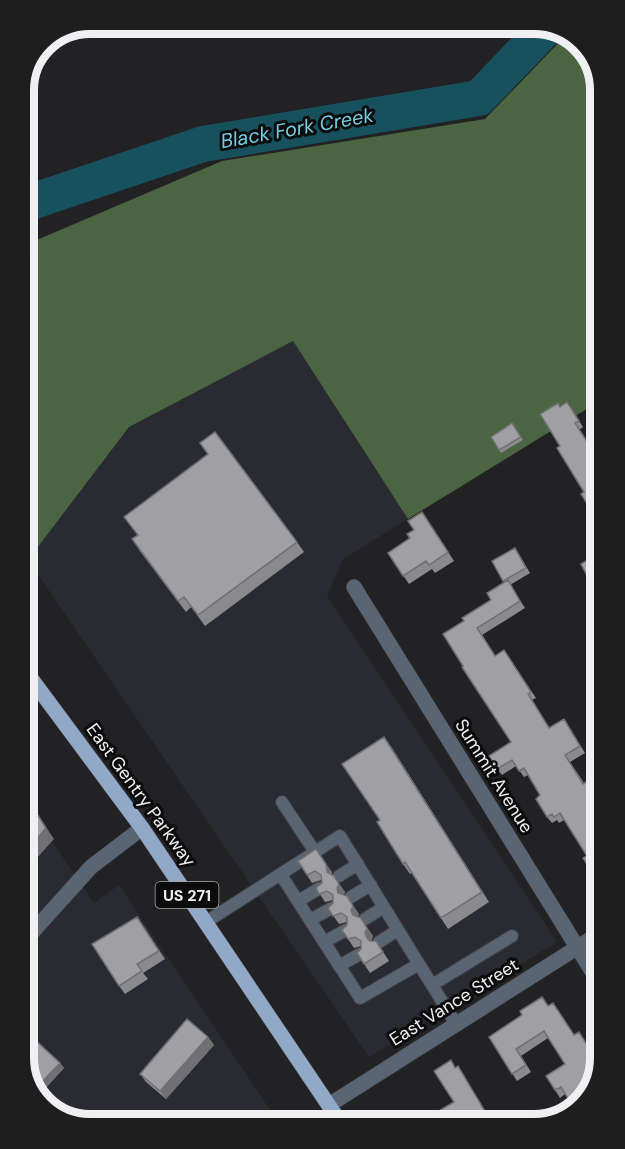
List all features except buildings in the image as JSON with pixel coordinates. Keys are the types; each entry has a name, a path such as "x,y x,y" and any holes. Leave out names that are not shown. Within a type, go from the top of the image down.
{"main road":[{"name":"East Gentry Parkway","path":"34,683 142,828 335,1114"}],"street":[{"name":"Summit Avenue","path":"354,587 590,968"},
{"path":"34,930 91,867 142,828"},
{"name":"East Vance Street","path":"329,1105 590,939"}],"lane":[{"path":"282,802 315,852"},
{"path":"206,922 340,836 456,1024"},
{"path":"339,876 358,864"},
{"path":"281,874 360,998 419,964"},
{"path":"351,897 371,885"},
{"path":"298,901 320,888"},
{"path":"310,920 332,908"},
{"path":"365,919 384,908"},
{"path":"324,942 346,930"},
{"path":"379,942 398,930"},
{"path":"432,985 512,936"},
{"path":"339,966 360,954"}],"shaded area":[{"path":"293,341 408,519 343,559 327,596 557,942 369,1057 35,569 35,551 129,427"},
{"path":"34,815 94,903 119,885 273,1114 86,1114 66,1109 46,1093 39,1080 34,1059"}],"green space":[{"path":"560,41 574,51 583,62 590,90 590,363 587,365 590,370 590,407 408,519 293,341 129,427 35,551 35,241 222,161 485,119"}],"waterway":[{"name":"Black Fork Creek","path":"35,201 203,144 479,98 539,35"}]}
